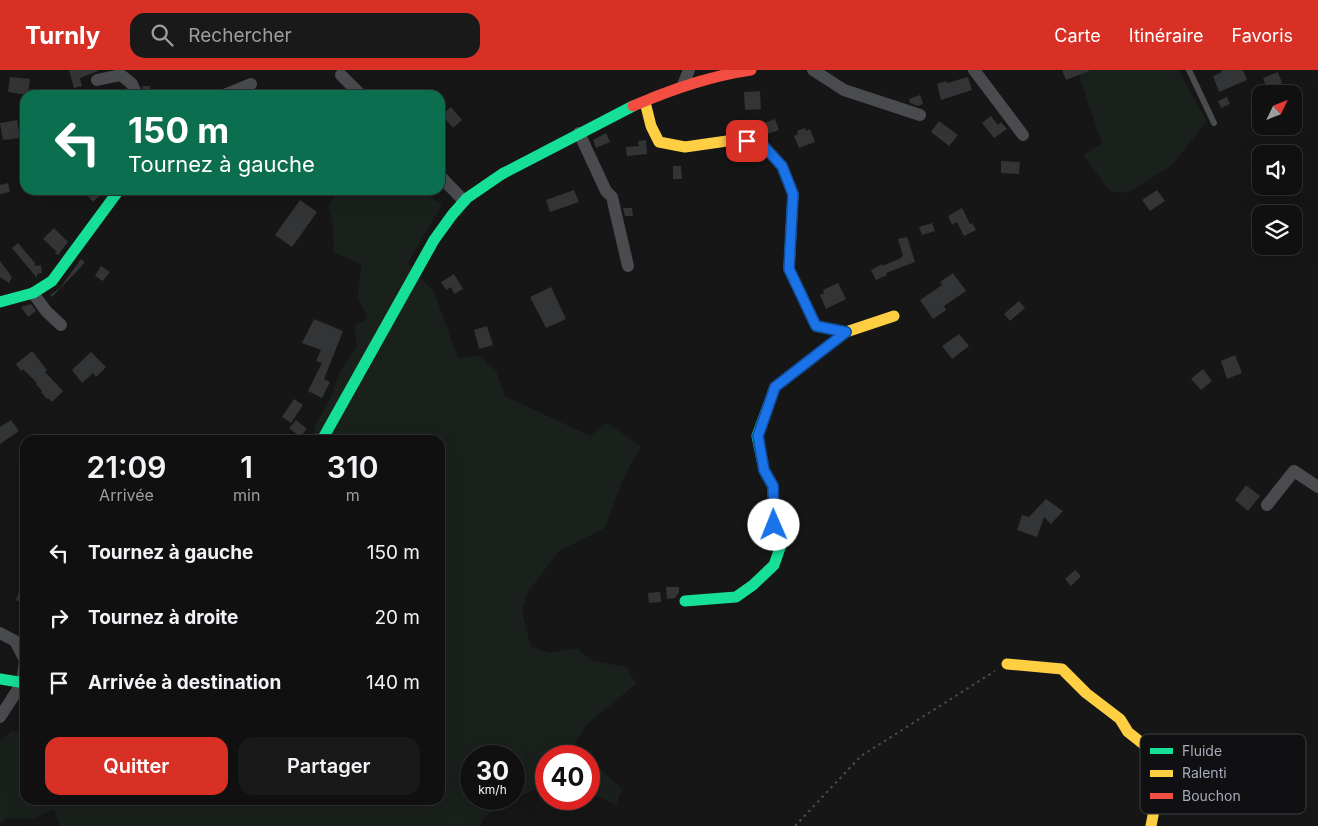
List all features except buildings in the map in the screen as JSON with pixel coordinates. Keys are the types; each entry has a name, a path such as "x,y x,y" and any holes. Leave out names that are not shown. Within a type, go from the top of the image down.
{"street":[{"path":"683,85 689,70"},
{"path":"325,435 434,240 451,215 464,201 505,172 579,133 645,102 683,85 730,72 751,70"},
{"path":"813,70 844,90 920,115"},
{"path":"974,70 1023,135"},
{"path":"97,80 121,75 132,84 135,90"},
{"path":"341,75 356,90"},
{"path":"236,90 251,84"},
{"path":"645,102 651,126 659,142 685,147 734,140 759,141 782,166 793,194 789,269 816,326 846,332"},
{"path":"579,133 606,191 612,197 628,266"},
{"path":"445,181 464,201"},
{"path":"1,299 34,292 52,281 115,195"},
{"path":"34,292 46,310 61,324"},
{"path":"685,601 736,598 774,565 781,545 774,525 773,486 764,470 758,436 775,387 846,332 894,316"},
{"path":"1267,505 1294,471 1318,487"},
{"path":"0,633 15,641 20,650"},
{"path":"1007,664 1062,669 1086,693 1120,719 1128,732 1140,742"},
{"path":"0,679 20,682"},
{"path":"0,717 20,687"}],"lane":[{"path":"1189,70 1214,123"}],"path":[{"path":"795,826 861,756 1007,664"}],"shaded area":[{"path":"1077,70 1178,70 1207,121 1172,165 1125,193 1110,191 1083,155 1102,143"},
{"path":"336,195 429,195 442,205 408,263 434,292 458,358 480,356 496,371 505,396 590,436 607,423 641,446 623,479 605,528 559,551 527,593 522,612 531,647 550,653 576,648 593,661 627,667 636,684 587,724 574,745 535,745 535,790 525,794 525,745 460,745 460,810 496,810 483,819 481,826 60,826 54,809 33,819 6,818 0,824 0,741 11,731 20,731 20,805 445,805 445,435 313,435 315,426 329,401 340,372 357,345 354,326 368,318 358,299 361,264 334,253 333,226 328,206"},
{"path":"600,768 622,789 616,805 600,797"}],"traffic: fast":[{"path":"325,435 434,240 467,198 502,174 633,106"},
{"path":"0,302 33,293 52,281 115,195"},
{"path":"685,601 736,597 753,585 774,565 781,545 774,525 773,487 764,470 757,436 775,387 846,332"},
{"path":"0,679 20,682"}],"traffic: slow":[{"path":"645,102 651,126 659,142 685,147 734,140 759,141 782,166 793,194 789,269 816,326 846,332 894,316"},
{"path":"1007,664 1062,669 1086,693 1120,719 1128,732 1140,742"},
{"path":"1151,826 1153,814"}],"traffic: jam":[{"path":"633,106 691,84 751,70"}],"route":[{"path":"747,141 759,141 782,166 793,194 789,269 816,326 846,332 775,387 758,436 764,470 773,486 774,525"}]}
